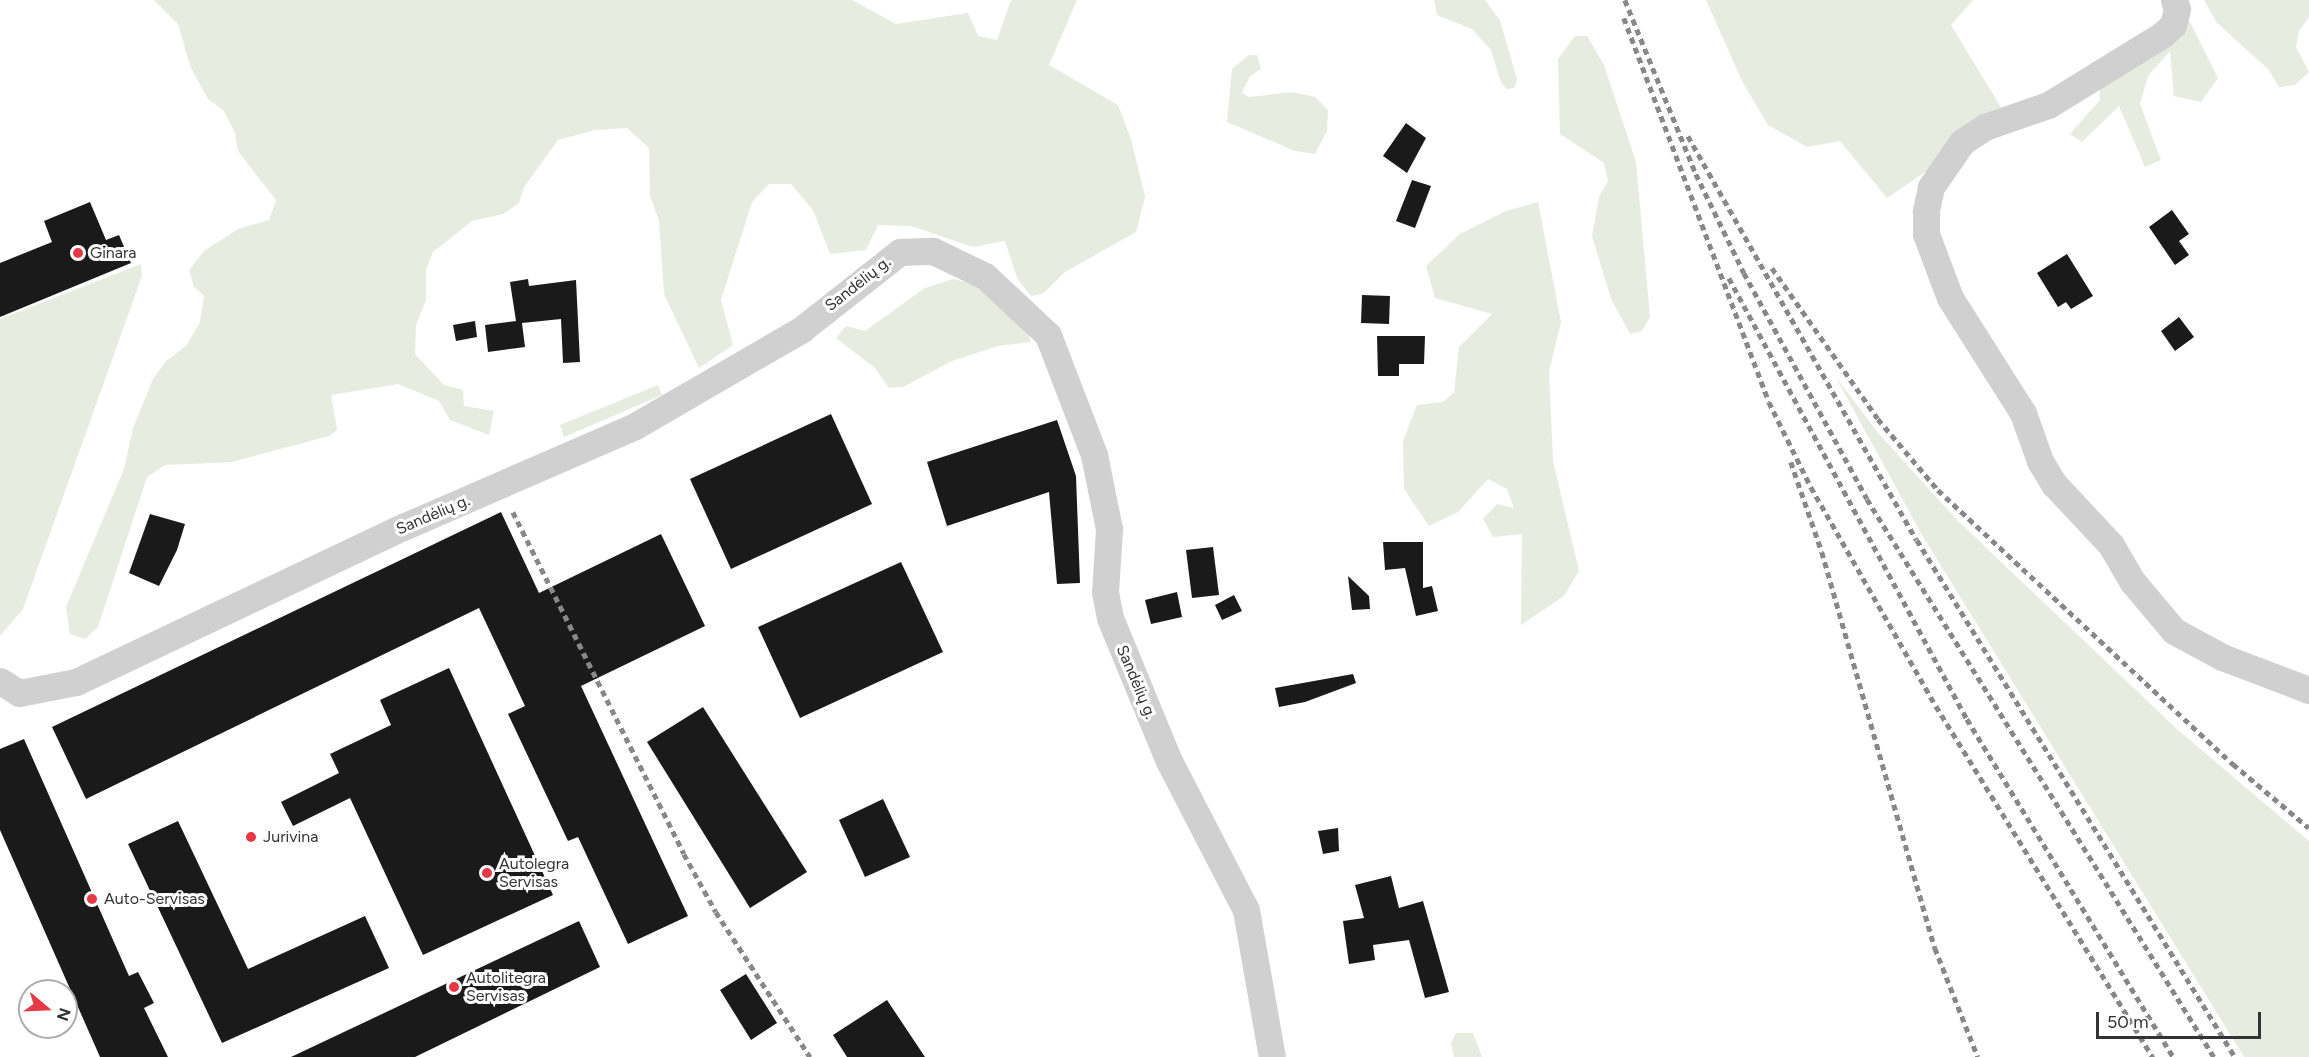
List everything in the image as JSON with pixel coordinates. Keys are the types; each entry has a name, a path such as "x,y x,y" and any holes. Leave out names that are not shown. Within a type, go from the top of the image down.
{"street":[{"path":"2175,5 2173,25 2162,35 2092,81 2048,105 1985,126 1962,142 1931,188 1926,211 1926,234 1950,297 2023,413 2040,461 2054,484 2111,545 2146,598 2174,631 2222,657 2309,690"},
{"name":"Sandėlių g.","path":"0,681 19,693 76,682 403,527 635,426 795,333 900,252 933,251 985,276 1048,335 1094,455 1109,529 1105,592 1110,618 1168,759 1243,903 1258,963 1272,1057"}],"shaded area":[{"path":"154,0 852,0 896,24 968,13 978,36 997,40 1011,0 1077,0 1049,65 1118,105 1131,139 1145,197 1136,232 1065,272 1044,293 1031,296 1017,278 1005,241 973,247 911,226 878,225 866,250 830,254 813,210 791,184 769,184 752,202 721,300 733,345 699,368 664,294 659,221 650,196 649,148 627,128 595,130 558,140 524,187 519,203 503,214 472,221 433,252 426,270 426,300 416,325 415,354 444,385 463,390 464,406 494,411 489,435 450,420 439,401 398,384 331,395 337,430 329,436 232,462 165,465 147,477 98,627 85,639 70,634 66,607 124,469 133,428 153,379 166,361 186,346 200,322 204,296 194,287 189,270 204,251 238,229 269,220 276,200 238,151 235,133 224,111 208,99 190,66 178,24"},
{"path":"1434,0 1485,0 1500,20 1517,80 1514,88 1507,89 1501,83 1491,50 1472,29 1437,15"},
{"path":"1706,0 1973,0 1951,25 2002,109 1937,164 1887,198 1840,141 1807,147 1768,125 1742,81"},
{"path":"2179,0 2218,78 2201,102 2174,96 2170,51 2148,76 2140,104 2161,160 2145,167 2119,106 2082,142 2070,134 2100,100 2098,68 2147,34"},
{"path":"2204,0 2309,0 2309,17 2299,31 2296,47 2309,72 2295,85 2279,87 2268,69 2217,23"},
{"path":"1575,36 1587,36 1604,65 1636,162 1650,317 1642,331 1630,334 1611,299 1592,236 1599,197 1608,181 1604,163 1560,134 1558,59"},
{"path":"1249,55 1257,55 1261,69 1250,76 1242,93 1249,97 1293,92 1315,97 1328,110 1327,131 1315,154 1295,151 1227,122 1232,69"},
{"path":"1538,202 1561,322 1549,372 1553,461 1579,571 1564,596 1521,625 1522,534 1493,537 1483,519 1497,504 1514,508 1507,489 1488,479 1458,512 1429,526 1404,489 1403,441 1417,405 1443,402 1454,392 1459,347 1492,314 1435,298 1426,266 1460,234 1506,211"},
{"path":"141,264 142,276 23,609 0,636 0,319"},
{"path":"953,279 980,285 1027,330 1031,342 998,346 952,361 903,387 889,388 875,368 836,338 846,326 865,331 925,288"},
{"path":"1835,376 1879,434 1957,520 2178,730 2309,841 2309,1057 2244,1057 1922,535"},
{"path":"658,385 662,395 564,437 560,425"},
{"path":"1456,1033 1473,1033 1482,1057 1454,1057 1451,1043"}],"building":[{"path":"1406,123 1426,138 1407,173 1383,156"},
{"path":"1412,180 1431,186 1415,228 1396,221"},
{"path":"90,202 106,240 119,235 131,263 0,317 0,263 52,242 44,221"},
{"path":"2172,210 2189,234 2179,241 2189,255 2175,265 2149,227"},
{"path":"2067,254 2093,296 2071,309 2066,302 2058,307 2037,273"},
{"path":"528,279 529,286 576,280 580,362 563,363 561,319 522,323 525,347 488,352 485,325 516,321 510,282"},
{"path":"1362,295 1390,296 1389,324 1361,323"},
{"path":"2179,317 2194,337 2175,351 2161,331"},
{"path":"475,321 477,337 456,341 453,325"},
{"path":"1377,336 1425,336 1424,364 1399,364 1399,376 1378,376"},
{"path":"831,414 872,504 731,569 690,479"},
{"path":"1057,420 1076,476 1080,583 1057,584 1049,492 947,526 927,462"},
{"path":"501,512 539,593 661,534 705,626 581,686 688,916 628,944 578,837 568,841 508,714 525,706 479,608 86,799 52,727"},
{"path":"150,514 185,524 177,550 159,586 129,573"},
{"path":"1383,542 1423,542 1423,588 1432,586 1438,611 1416,616 1405,568 1385,570"},
{"path":"1213,547 1219,595 1192,598 1186,550"},
{"path":"901,562 943,652 800,718 758,627"},
{"path":"1348,576 1369,596 1370,609 1352,610"},
{"path":"1177,592 1182,617 1151,624 1145,600"},
{"path":"1234,595 1242,611 1222,620 1215,605"},
{"path":"449,668 553,895 423,955 350,798 293,826 281,802 339,773 330,754 391,725 380,700"},
{"path":"1353,674 1356,683 1305,702 1279,707 1275,688"},
{"path":"703,707 807,872 750,908 647,742"},
{"path":"24,739 129,976 138,972 154,1003 144,1008 168,1057 100,1057 78,1007 78,979 66,979 0,830 0,749"},
{"path":"883,799 910,857 865,877 839,820"},
{"path":"178,821 248,969 365,916 389,968 222,1043 128,844"},
{"path":"1338,828 1339,851 1323,854 1318,831"},
{"path":"1391,876 1399,908 1423,901 1449,992 1425,998 1409,940 1373,945 1375,960 1349,964 1343,921 1364,918 1355,885"},
{"path":"579,921 600,967 415,1057 291,1057"},
{"path":"746,974 777,1023 751,1040 720,990"},
{"path":"887,1000 925,1057 847,1057 833,1035"}],"railway":[{"path":"1625,0 1696,174 1744,273 1867,499 2214,1057"},
{"path":"1624,18 1769,402 1811,487 1936,706 2153,1057"},
{"path":"1688,136 1917,540 2235,1057"},
{"path":"1772,268 1878,419 1938,490 2233,764 2309,828"},
{"path":"1729,278 1967,719 2173,1057"},
{"path":"1791,462 1822,552 1935,948 1978,1057"},
{"path":"513,512 684,854 716,912 810,1057"}],"place":[{"name":"Ginara","path":"78,253"},
{"name":"Jurivina","path":"251,837"},
{"name":"Autolegra Servisas","path":"487,873"},
{"name":"Auto-Servisas","path":"92,899"},
{"name":"Autolitegra Servisas","path":"454,987"}]}
